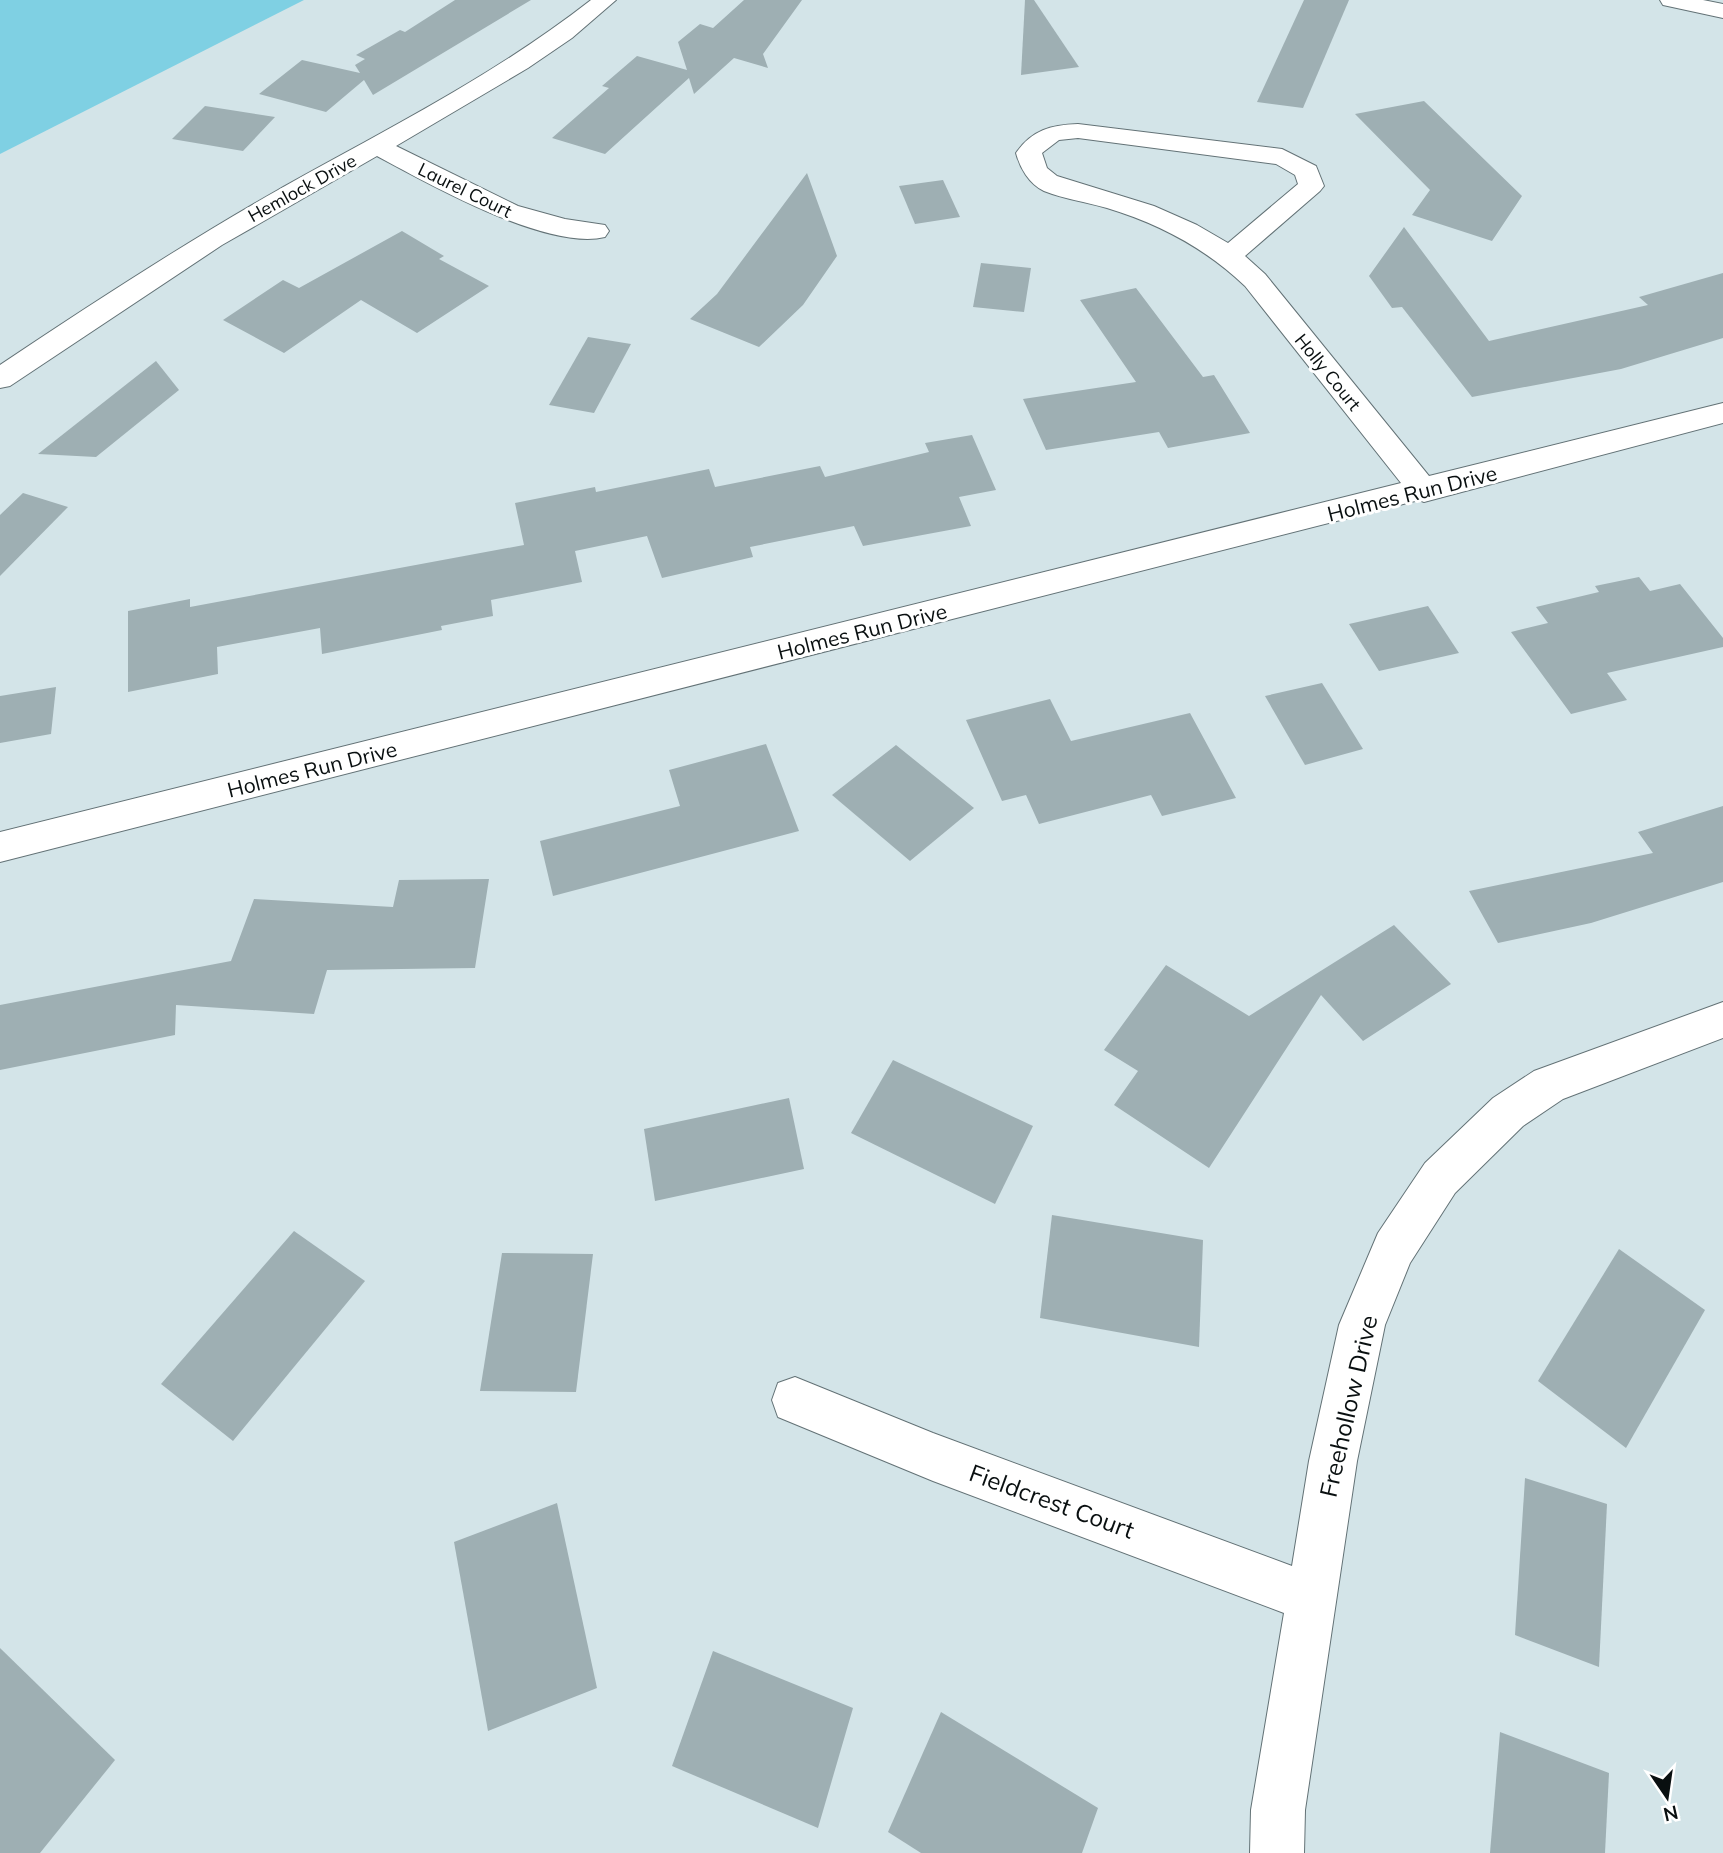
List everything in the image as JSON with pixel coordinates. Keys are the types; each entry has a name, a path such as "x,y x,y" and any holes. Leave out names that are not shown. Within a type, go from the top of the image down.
{"street":[{"name":"Hemlock Drive","path":"0,379 114,301 245,220 378,147 534,55 605,0"},
{"path":"1671,0 1723,11"},
{"name":"Holly Court","path":"1229,256 1307,191 1311,180 1307,171 1282,157 1078,131 1049,135 1034,144 1029,153 1032,169 1053,185 1159,215 1199,234 1229,256 1255,280 1424,491"},
{"name":"Laurel Court","path":"378,147 499,211 537,223 596,231"},
{"name":"Holmes Run Drive","path":"0,847 1424,491 1723,413"},
{"name":"Freehollow Drive","path":"1277,1853 1278,1810 1333,1461 1362,1325 1394,1248 1440,1178 1508,1112 1549,1085 1665,1039 1723,1020"},
{"name":"Fieldcrest Court","path":"795,1400 933,1457 1310,1598"}],"shaded area":[{"path":"0,0 304,0 0,154"}],"building":[{"path":"455,0 531,0 373,95 364,80 326,112 259,94 302,60 360,73 355,65 365,59 356,55 400,30 405,32"},
{"path":"744,0 802,0 763,54 768,68 734,58 694,94 689,78 605,154 552,138 609,88 602,86 637,56 687,70 678,42 700,24 713,28"},
{"path":"1025,0 1034,0 1079,67 1021,75"},
{"path":"1304,0 1349,0 1303,108 1257,102"},
{"path":"1424,101 1522,196 1492,241 1412,215 1430,190 1355,114"},
{"path":"205,106 275,117 243,151 172,139"},
{"path":"807,173 837,256 803,305 759,347 690,319 717,294"},
{"path":"943,180 960,217 915,224 899,186"},
{"path":"1404,227 1489,341 1648,305 1639,297 1723,273 1723,338 1621,369 1472,397 1402,307 1392,308 1369,276"},
{"path":"402,231 444,256 439,259 489,286 417,333 361,300 284,353 223,320 283,280 299,288"},
{"path":"981,263 1031,268 1024,312 973,307"},
{"path":"1136,288 1203,377 1214,375 1250,433 1168,448 1159,432 1046,450 1023,399 1136,382 1080,300"},
{"path":"588,337 631,344 594,413 549,405"},
{"path":"156,361 179,390 96,457 38,454"},
{"path":"972,435 996,490 959,497 971,526 863,546 854,526 750,547 753,557 662,578 647,536 575,551 582,582 491,600 493,616 441,626 442,630 322,654 320,628 217,647 218,674 128,692 128,611 190,599 190,607 524,545 515,503 595,487 596,492 709,469 715,487 820,466 825,477 929,452 925,443"},
{"path":"23,493 68,507 0,576 0,515"},
{"path":"1639,577 1650,591 1680,584 1723,638 1723,647 1607,673 1627,700 1571,714 1511,632 1548,623 1536,607 1599,592 1595,586"},
{"path":"1428,606 1459,653 1379,671 1349,624"},
{"path":"1322,683 1363,749 1305,765 1265,696"},
{"path":"56,687 51,734 0,743 0,696"},
{"path":"1050,699 1071,741 1190,713 1236,798 1162,816 1151,795 1039,824 1026,795 1002,801 966,720"},
{"path":"766,744 799,831 553,896 540,841 680,806 669,770"},
{"path":"896,745 974,808 910,861 832,795"},
{"path":"1723,806 1723,882 1591,923 1498,943 1469,891 1653,853 1638,832"},
{"path":"489,879 475,968 327,970 314,1014 176,1005 175,1035 0,1070 0,1005 231,961 254,899 393,907 399,880"},
{"path":"1394,925 1451,984 1363,1041 1321,995 1209,1168 1114,1105 1138,1071 1104,1050 1166,965 1249,1016"},
{"path":"893,1060 1033,1126 995,1204 851,1133"},
{"path":"789,1098 804,1169 655,1201 644,1129"},
{"path":"1052,1215 1203,1240 1199,1347 1040,1318"},
{"path":"294,1231 365,1281 233,1441 161,1384"},
{"path":"1619,1249 1705,1310 1626,1448 1538,1381"},
{"path":"502,1253 593,1254 576,1392 480,1391"},
{"path":"1525,1478 1607,1504 1599,1667 1515,1635"},
{"path":"557,1503 597,1688 488,1731 454,1542"},
{"path":"0,1648 115,1760 40,1853 0,1853"},
{"path":"713,1651 853,1708 818,1828 672,1766"},
{"path":"941,1712 1098,1808 1082,1853 921,1853 888,1832"},
{"path":"1500,1732 1609,1773 1605,1853 1490,1853"}]}
